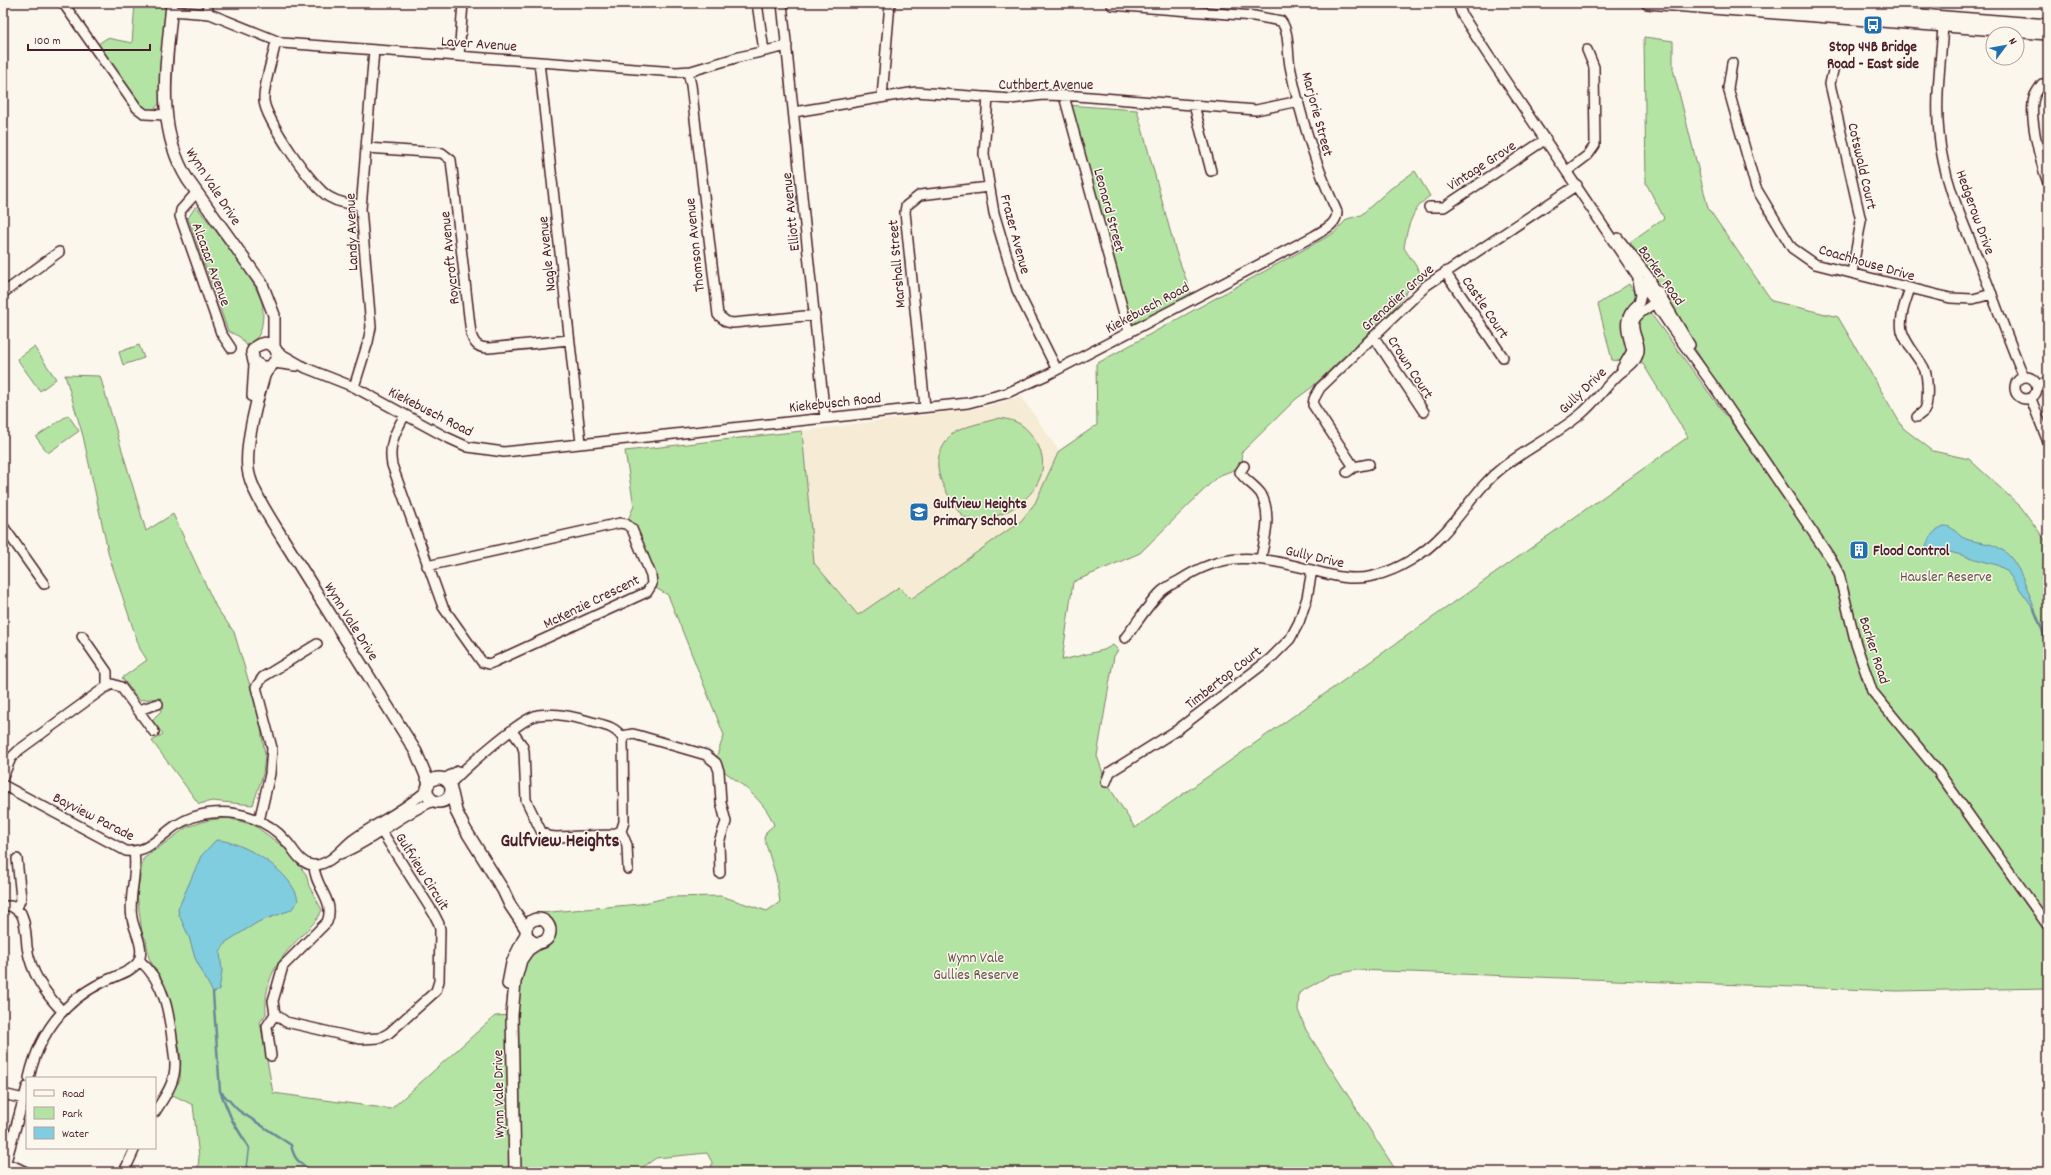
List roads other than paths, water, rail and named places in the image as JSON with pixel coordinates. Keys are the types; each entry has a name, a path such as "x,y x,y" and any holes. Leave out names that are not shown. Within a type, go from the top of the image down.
{"main road":[{"path":"1647,3 1749,7 1943,21 2048,25"},
{"path":"1766,3 1943,21 2048,34"},
{"name":"Wynn Vale Drive","path":"172,7 165,115 174,154 197,192 259,279 275,321 275,349"},
{"name":"Wynn Vale Drive","path":"258,345 268,330 269,302"},
{"path":"267,343 275,349 272,365 262,367 256,364 252,357 252,352 258,345 267,343"},
{"name":"Wynn Vale Drive","path":"256,364 254,388 241,460 246,481 252,493 262,505 416,752 446,783 456,811 465,829 528,928 509,973 508,990 512,1015"},
{"name":"Wynn Vale Drive","path":"262,505 248,470 248,456 261,389 265,374 272,365"},
{"name":"Wynn Vale Drive","path":"416,752 428,787"},
{"path":"434,779 446,783 446,801 436,802 429,797 428,787 434,779"},
{"name":"Wynn Vale Drive","path":"436,802 465,829"},
{"path":"539,919 545,921 551,930 548,939 545,942 537,944 531,941 528,928 539,919"},
{"name":"Wynn Vale Drive","path":"515,1172 512,1015 515,982 518,967 528,950 537,944"}],"street":[{"path":"63,3 137,108 145,114 165,115"},
{"path":"207,14 208,3"},
{"path":"459,56 463,3"},
{"path":"757,3 764,51"},
{"name":"Elliott Avenue","path":"782,3 825,418"},
{"path":"882,97 890,3"},
{"name":"Barker Road","path":"1458,3 1462,15 1567,171 1648,276 1665,302 1715,388"},
{"path":"1112,5 1165,5"},
{"name":"Marjorie Street","path":"1165,5 1263,17 1281,21 1286,30 1290,65 1317,164 1337,212"},
{"name":"Laver Avenue","path":"172,7 207,14 276,41 374,50 676,72 688,72 787,46"},
{"name":"Hedgerow Drive","path":"1943,21 1938,101 1939,135 1955,204 2024,377"},
{"path":"276,41 264,100 266,113 276,130 322,192 340,202 361,205"},
{"name":"Landy Avenue","path":"354,387 368,342 371,327 361,205 374,50"},
{"path":"1567,171 1588,155 1595,146 1594,66 1587,50"},
{"name":"Nagle Avenue","path":"539,62 581,443"},
{"name":"Coachhouse Drive","path":"1732,63 1728,88 1756,188 1792,248 1815,264 1950,298 1963,300 1992,294"},
{"name":"Cotswald Court","path":"1834,66 1830,84 1861,221 1852,274"},
{"name":"Thomson Avenue","path":"688,72 691,85 718,315 727,322 815,315"},
{"path":"2042,84 2034,96 2035,134 2042,167 2048,183"},
{"name":"Cuthbert Avenue","path":"794,112 882,97 927,92 1011,99 1043,95 1064,96 1256,110 1299,101"},
{"name":"Leonard Street","path":"1064,96 1129,332"},
{"name":"Frazer Avenue","path":"988,97 984,154 994,213 1017,290 1057,370"},
{"path":"1194,105 1211,171"},
{"name":"Vintage Grove","path":"1429,207 1444,207 1546,140"},
{"name":"Roycroft Avenue","path":"366,148 442,153 451,160 471,334 473,342 477,346 489,348 569,340"},
{"name":"Barker Road","path":"1577,185 1635,274 1715,388 1836,569 1856,644 1872,691 1937,770 2048,926"},
{"name":"Grenadier Grove","path":"1369,464 1350,469 1313,405 1314,399 1320,388 1374,337 1406,304 1445,272 1577,185"},
{"name":"Marshall Street","path":"925,407 906,229 906,206 920,195 989,187"},
{"name":"Alcazar Avenue","path":"197,192 183,207 180,216 221,333 232,348"},
{"name":"Kiekebusch Road","path":"275,349 306,368 354,387 446,437 468,447 504,452 989,399 1057,370 1314,236 1332,224 1337,212"},
{"path":"3,293 59,252"},
{"name":"Castle Court","path":"1445,272 1503,357"},
{"name":"Gully Drive","path":"1620,373 1632,351 1627,335 1626,322 1634,308 1639,303 1641,295 1635,274"},
{"path":"1648,276 1658,298 1655,303"},
{"path":"1910,288 1901,318 1902,330 1907,343 1924,369 1927,383 1927,401 1925,410 1917,417"},
{"name":"Gully Drive","path":"1125,638 1162,591 1190,573 1210,564 1235,558 1261,558 1336,577 1356,578 1372,576 1390,571 1428,549 1443,535 1480,488 1502,468 1583,412 1636,358 1640,342 1634,328 1637,316 1655,303"},
{"name":"Crown Court","path":"1374,337 1424,412"},
{"name":"Kiekebusch Road","path":"272,365 306,368"},
{"path":"2024,377 2032,379 2037,385 2037,394 2031,399 2021,397 2015,391 2016,383 2024,377"},
{"path":"2037,385 2048,382"},
{"path":"2031,399 2048,442"},
{"name":"McKenzie Crescent","path":"405,415 392,440 390,454 427,566 442,607 478,659 485,664 494,662 647,592 652,584 651,575 632,529 626,524 620,522 427,566"},
{"path":"1244,466 1240,472 1241,475 1249,480 1261,495 1266,509 1267,524 1261,558"},
{"path":"3,526 44,584"},
{"name":"Timbertop Court","path":"1110,772 1177,730 1270,659 1290,639 1299,622 1307,598 1312,570"},
{"path":"82,636 107,672 107,687"},
{"path":"259,821 270,774 272,748 256,687 263,677 317,644"},
{"path":"3,777 11,758 19,750 112,684 121,687 154,732"},
{"path":"138,710 158,704"},
{"path":"446,783 532,717 544,714 573,717 612,728 618,731 622,736 624,745 624,822 621,831 627,845 628,869"},
{"path":"512,731 523,748 525,797 541,831 547,836 556,837 611,835 621,831"},
{"path":"622,736 633,734 637,735 706,755 716,763 719,771 721,802 726,822 719,842 720,873"},
{"path":"1100,769 1110,772 1106,782"},
{"name":"Bayview Parade","path":"3,785 124,850 134,852 149,847 184,821 202,814 232,813 259,821 279,834 303,861 314,865"},
{"path":"379,828 414,801 428,787"},
{"path":"271,1056 267,1026 275,1014 273,1001 283,966 327,922 330,914 328,901 315,876 314,865 327,862 353,840 419,808 436,802"},
{"name":"Gulfview Circuit","path":"275,1014 286,1022 355,1038 380,1038 389,1033 436,991 439,981 439,924 379,828"},
{"path":"29,1077 39,1044 49,1027 62,1011 86,991 132,969 139,960 141,949 133,924 131,907 132,890 136,870 134,852"},
{"path":"16,859 22,898 17,908"},
{"path":"3,906 17,908 23,916 28,954 37,979 45,994 62,1011"},
{"path":"139,960 153,974 165,998 175,1062 175,1071 172,1083 156,1110"},
{"path":"3,1172 26,1092"},
{"path":"3,1094 24,1099"},
{"path":"124,1172 135,1149"},
{"path":"6,1162 26,1172"}],"water":[{"path":"1944,526 1950,527 1963,538 1991,545 2006,552 2022,575 2035,610 2006,570 1997,565 1950,552 1937,555 1928,550 1926,546 1935,531"},
{"path":"216,840 227,841 253,852 266,860 278,869 288,880 295,890 298,901 291,910 258,922 226,942 220,952 222,971 219,990 213,993 195,958 189,937 179,915 178,909 201,856"}],"waterway":[{"path":"2034,609 2045,637 2048,662"},
{"path":"213,993 220,1091 232,1120 249,1148 246,1172"},
{"path":"222,1093 238,1110 291,1145 296,1159 312,1172"}],"place":[{"name":"Stop 44B Bridge Road - East side","path":"1873,25"},
{"name":"Gulfview Heights Primary School","path":"919,512"},
{"name":"Flood Control","path":"1859,550"}],"district":[{"name":"Gulfview Heights","path":"560,839"}],"park label":[{"name":"Hausler Reserve","path":"1946,576"},
{"name":"Wynn Vale Gullies Reserve","path":"976,966"}]}
